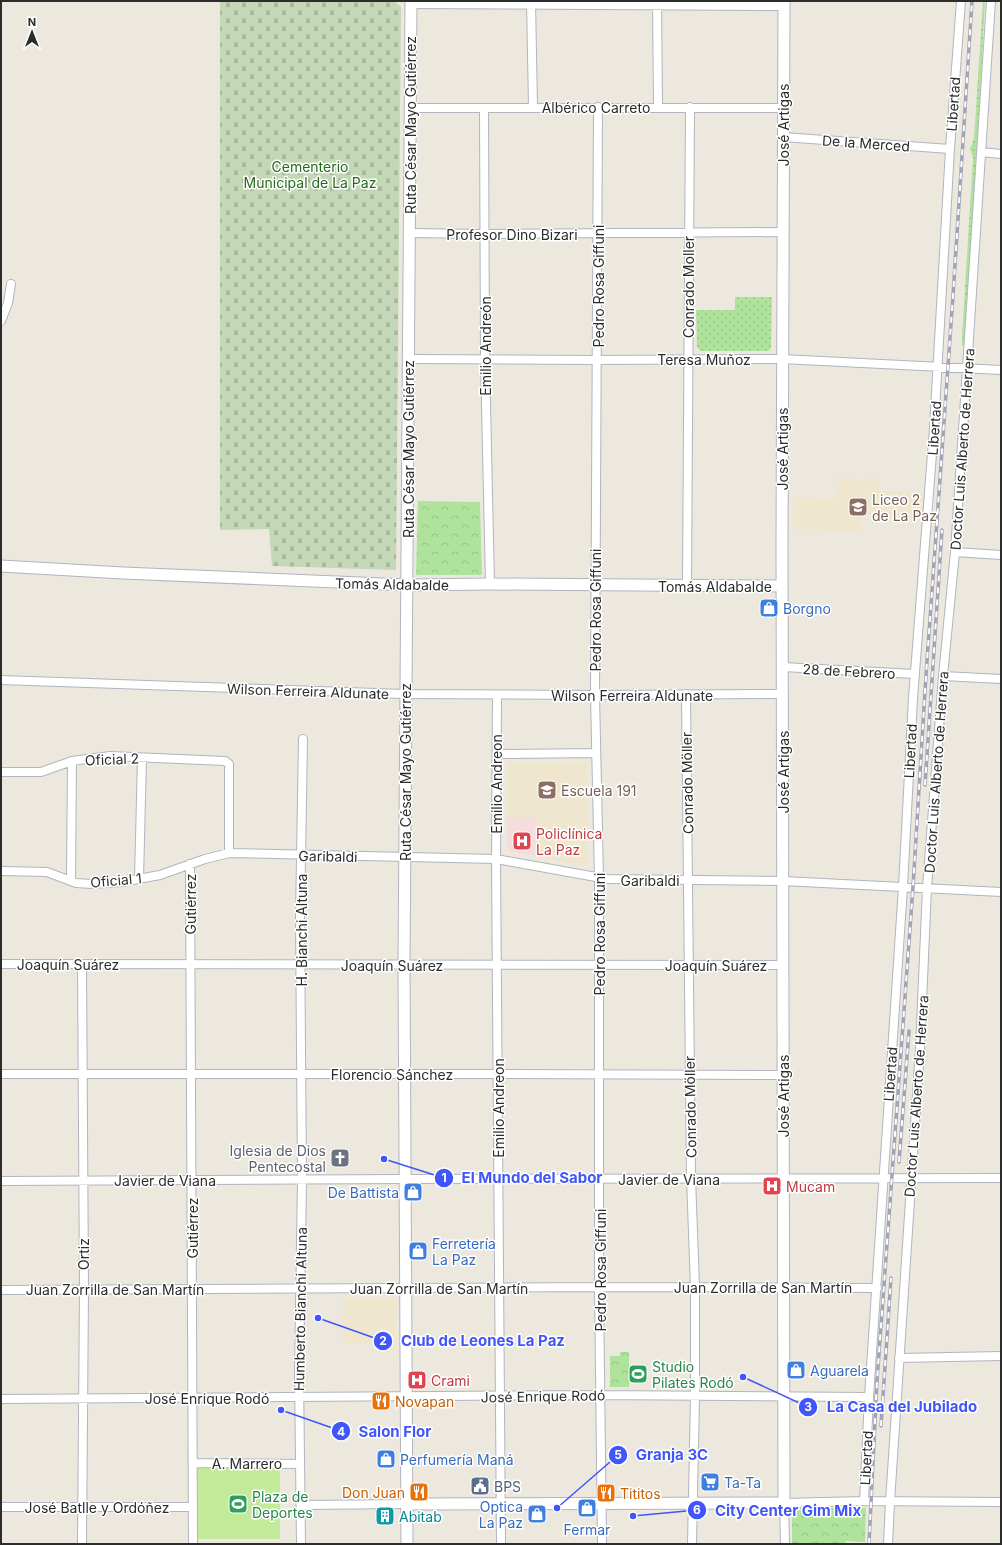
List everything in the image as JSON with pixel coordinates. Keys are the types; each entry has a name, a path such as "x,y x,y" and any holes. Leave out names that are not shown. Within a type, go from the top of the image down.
{"street":[{"name":"Libertad","path":"864,1501 869,1397 903,886 915,674 938,366 950,149 961,1"},
{"name":"Doctor Luis Alberto de Herrera","path":"888,1544 920,1049 927,888 955,552 991,1"},
{"path":"411,3 784,3"},
{"name":"Ruta César Mayo Gutiérrez","path":"407,1544 404,964 411,3"},
{"path":"532,3 533,107"},
{"path":"657,3 658,107"},
{"name":"José Artigas","path":"784,3 782,232 784,1544"},
{"name":"Pedro Rosa Giffuni","path":"598,107 595,695 599,966 599,1287 602,1544"},
{"name":"Albérico Carreto","path":"410,108 783,108"},
{"name":"Emilio Andreón","path":"484,108 485,360 490,584"},
{"name":"Conrado Moller","path":"687,586 688,233 690,108"},
{"name":"De la Merced","path":"783,136 950,149"},
{"path":"981,152 1001,154"},
{"name":"Profesor Dino Bizari","path":"409,233 598,234 782,232"},
{"path":"1,321 8,303 11,284"},
{"name":"Teresa Muñoz","path":"408,359 782,359 1001,370"},
{"path":"955,552 1001,555"},
{"name":"Tomás Aldabalde","path":"1,566 123,573 407,585 490,584 782,586"},
{"name":"28 de Febrero","path":"783,667 915,674"},
{"path":"944,676 1001,679"},
{"name":"Wilson Ferreira Aldunate","path":"1,680 405,694 783,694"},
{"name":"Conrado Möller","path":"686,694 690,1178 695,1287 695,1396 692,1544"},
{"name":"Emilio Andreon","path":"497,695 496,859 501,1544"},
{"name":"H. Bianchi Altuna","path":"302,1074 301,856 303,739"},
{"path":"497,754 596,753"},
{"name":"Oficial 2","path":"1,772 41,772 72,761 110,756 225,761 229,764 229,853"},
{"path":"139,879 142,758"},
{"path":"71,881 72,761"},
{"name":"Garibaldi","path":"229,853 301,856 496,859 598,879 783,881 1001,892"},
{"name":"Oficial 1","path":"1,871 47,872 76,883 92,884 122,882 160,875 219,854 229,853"},
{"name":"Gutiérrez","path":"190,864 193,1544"},
{"name":"Joaquín Suárez","path":"1,964 404,964 599,966 783,965"},
{"name":"Ortiz","path":"82,964 84,1289 81,1507 82,1544"},
{"name":"Florencio Sánchez","path":"1,1074 783,1075"},
{"name":"Humberto Bianchi Altuna","path":"301,1544 300,1288 302,1074"},
{"name":"Javier de Viana","path":"1,1181 302,1180 404,1178 1001,1178"},
{"name":"Juan Zorrilla de San Martín","path":"1,1290 599,1287 877,1288"},
{"path":"899,1358 1001,1356"},
{"name":"José Enrique Rodó","path":"1,1399 406,1396 500,1397 600,1395 869,1397"},
{"name":"A. Marrero","path":"193,1463 300,1464"},
{"path":"301,1504 784,1503 864,1501 1001,1502"},
{"name":"José Batlle y Ordóñez","path":"1,1507 193,1507"}],"shaded area":[{"name":"Liceo 2 de La Paz","path":"865,478 880,479 879,491 925,494 923,518 863,514 861,533 793,528 793,497 837,499 839,479 864,481"},
{"name":"Escuela 191","path":"508,762 587,762 588,867 538,856 537,818 507,817"},
{"name":"Policlínica La Paz","path":"507,817 538,818 538,856 511,852 507,847"},
{"path":"343,1298 396,1299 395,1344 343,1343"}],"green space":[{"name":"Cementerio Municipal de La Paz","path":"220,1 394,1 401,7 396,570 272,566 269,529 220,530"},
{"path":"983,1 985,1 967,346 965,348 962,345 962,337 973,158 970,149 974,138"},
{"path":"735,297 772,297 771,348 768,351 701,351 697,347 696,310 735,310"},
{"path":"418,501 480,502 482,575 416,575"},
{"path":"620,1352 629,1352 629,1387 610,1387 610,1356 620,1356"},
{"name":"Plaza de Deportes","path":"196,1468 280,1468 280,1539 196,1539"},
{"path":"792,1508 866,1508 865,1542 846,1541 846,1544 792,1544"}],"railway":[{"path":"869,1544 877,1381 913,887 972,1"},
{"path":"925,785 942,530"},
{"path":"899,1162 909,1031"},
{"path":"881,1426 891,1278"}],"place":[{"name":"Liceo 2 de La Paz","path":"858,507"},
{"name":"Borgno","path":"769,608"},
{"name":"Escuela 191","path":"547,790"},
{"name":"Policlínica La Paz","path":"522,841"},
{"name":"Iglesia de Dios Pentecostal","path":"340,1158"},
{"name":"El Mundo del Sabor","path":"384,1159"},
{"name":"Mucam","path":"772,1186"},
{"name":"De Battista","path":"413,1192"},
{"name":"Ferretería La Paz","path":"418,1251"},
{"name":"Club de Leones La Paz","path":"318,1318"},
{"name":"Aguarela","path":"796,1370"},
{"name":"Studio Pilates Rodó","path":"638,1374"},
{"name":"La Casa del Jubilado","path":"743,1377"},
{"name":"Crami","path":"417,1380"},
{"name":"Novapan","path":"381,1401"},
{"name":"Salon Flor","path":"281,1410"},
{"name":"Perfumería Maná","path":"386,1459"},
{"name":"Ta-Ta","path":"710,1482"},
{"name":"BPS","path":"480,1486"},
{"name":"Don Juan","path":"419,1492"},
{"name":"Tititos","path":"606,1493"},
{"name":"Plaza de Deportes","path":"238,1504"},
{"name":"Granja 3C","path":"557,1508"},
{"name":"Fermar","path":"587,1508"},
{"name":"Optica La Paz","path":"537,1514"},
{"name":"Abitab","path":"385,1516"},
{"name":"City Center Gim Mix","path":"633,1516"}]}
